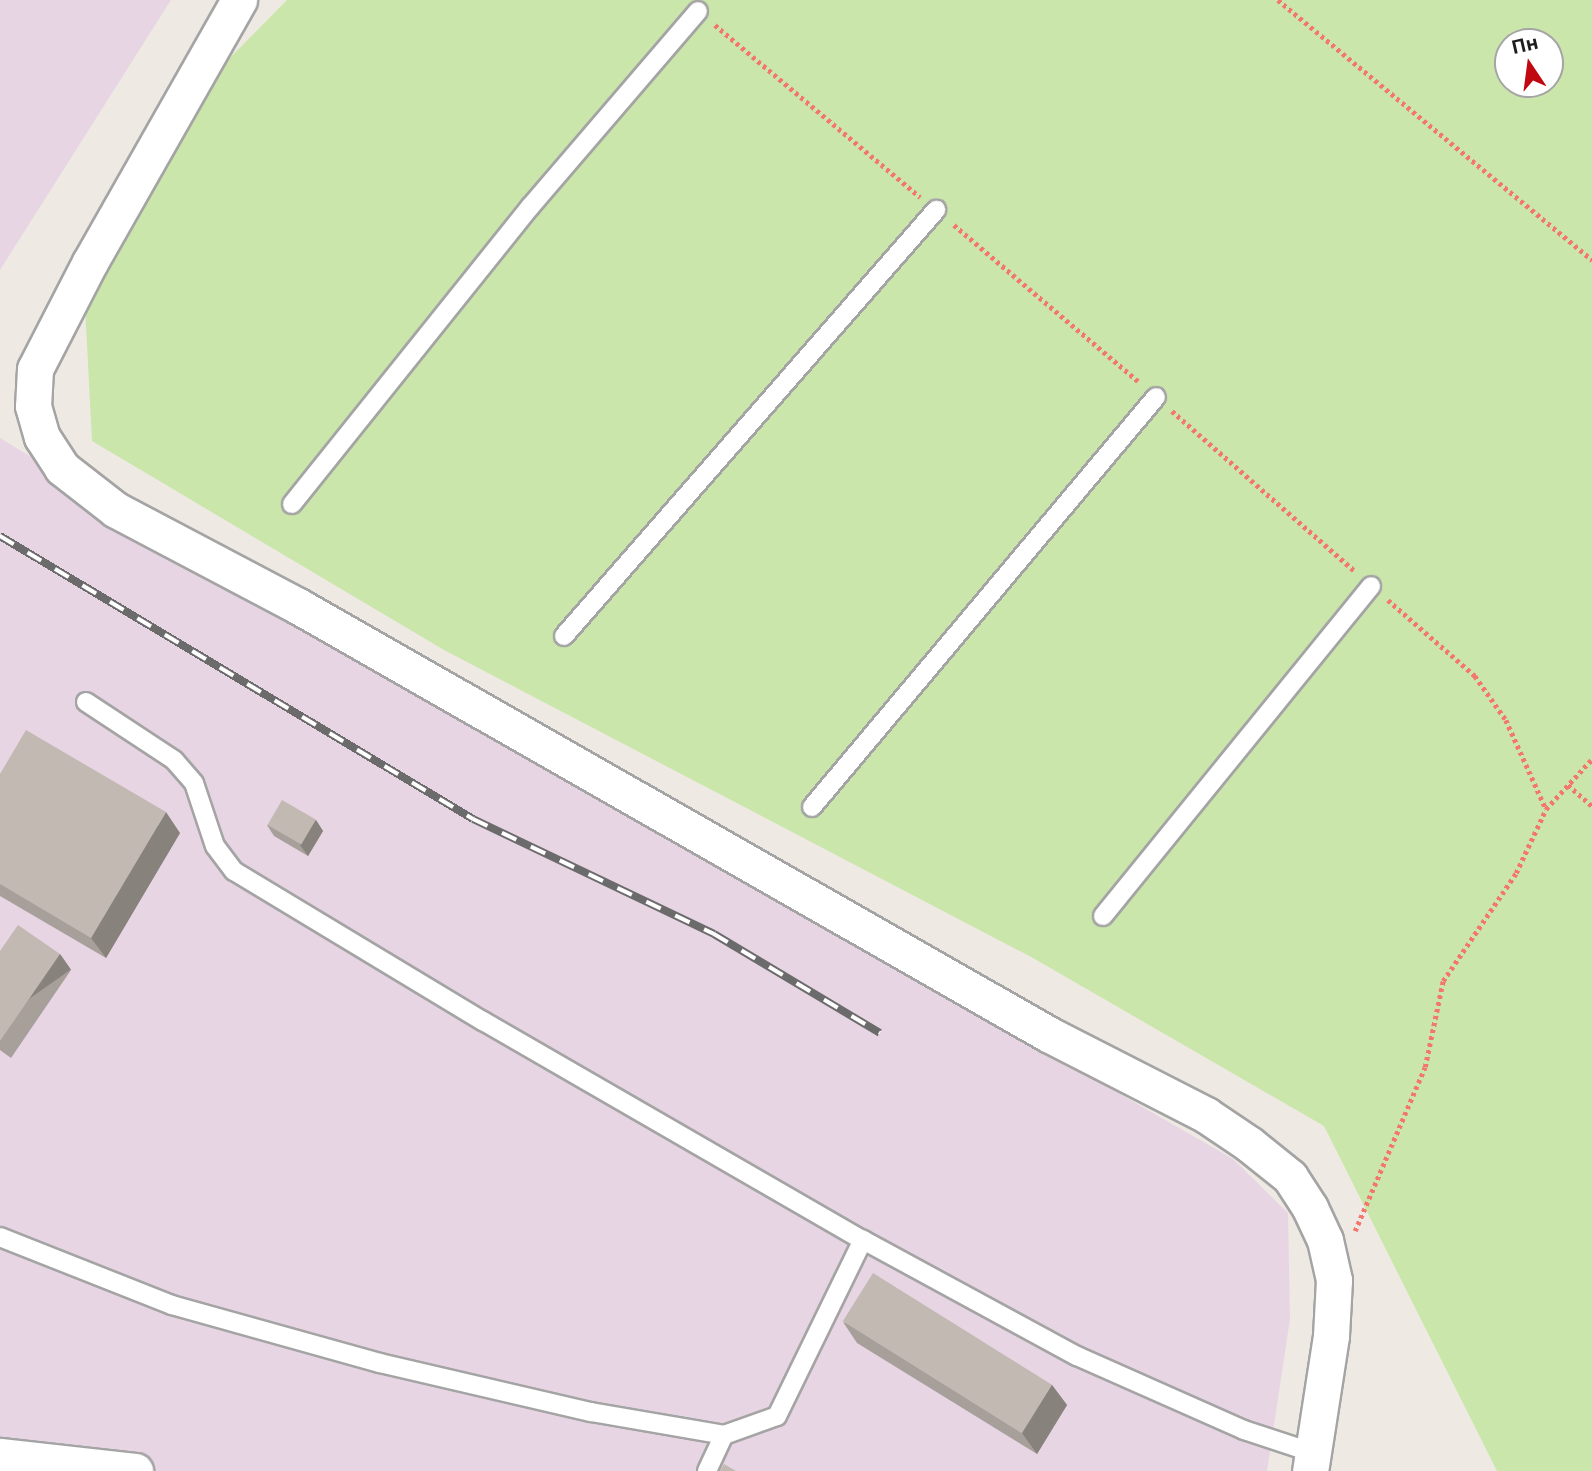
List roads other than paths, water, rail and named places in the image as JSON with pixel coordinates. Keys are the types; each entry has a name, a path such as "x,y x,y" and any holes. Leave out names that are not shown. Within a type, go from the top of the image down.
{"street":[{"path":"239,0 90,262 35,369 33,406 42,437 62,468 116,510 298,606 1048,1034 1206,1115 1249,1144 1290,1177 1310,1208 1325,1240 1334,1280 1312,1462"},
{"path":"0,1457 135,1471"}],"lane":[{"path":"292,504 530,207 698,11"},
{"path":"564,636 936,210"},
{"path":"812,807 1156,397"},
{"path":"1103,915 1371,586"},
{"path":"86,702 180,768 194,783 215,846 234,871 483,1021 863,1240 1077,1356 1312,1462"},
{"path":"0,1237 172,1305 380,1363 591,1412 724,1435 778,1416 863,1240"},
{"path":"707,1471 724,1435"}],"railway":[{"path":"0,536 473,819 714,934 880,1033"}]}
